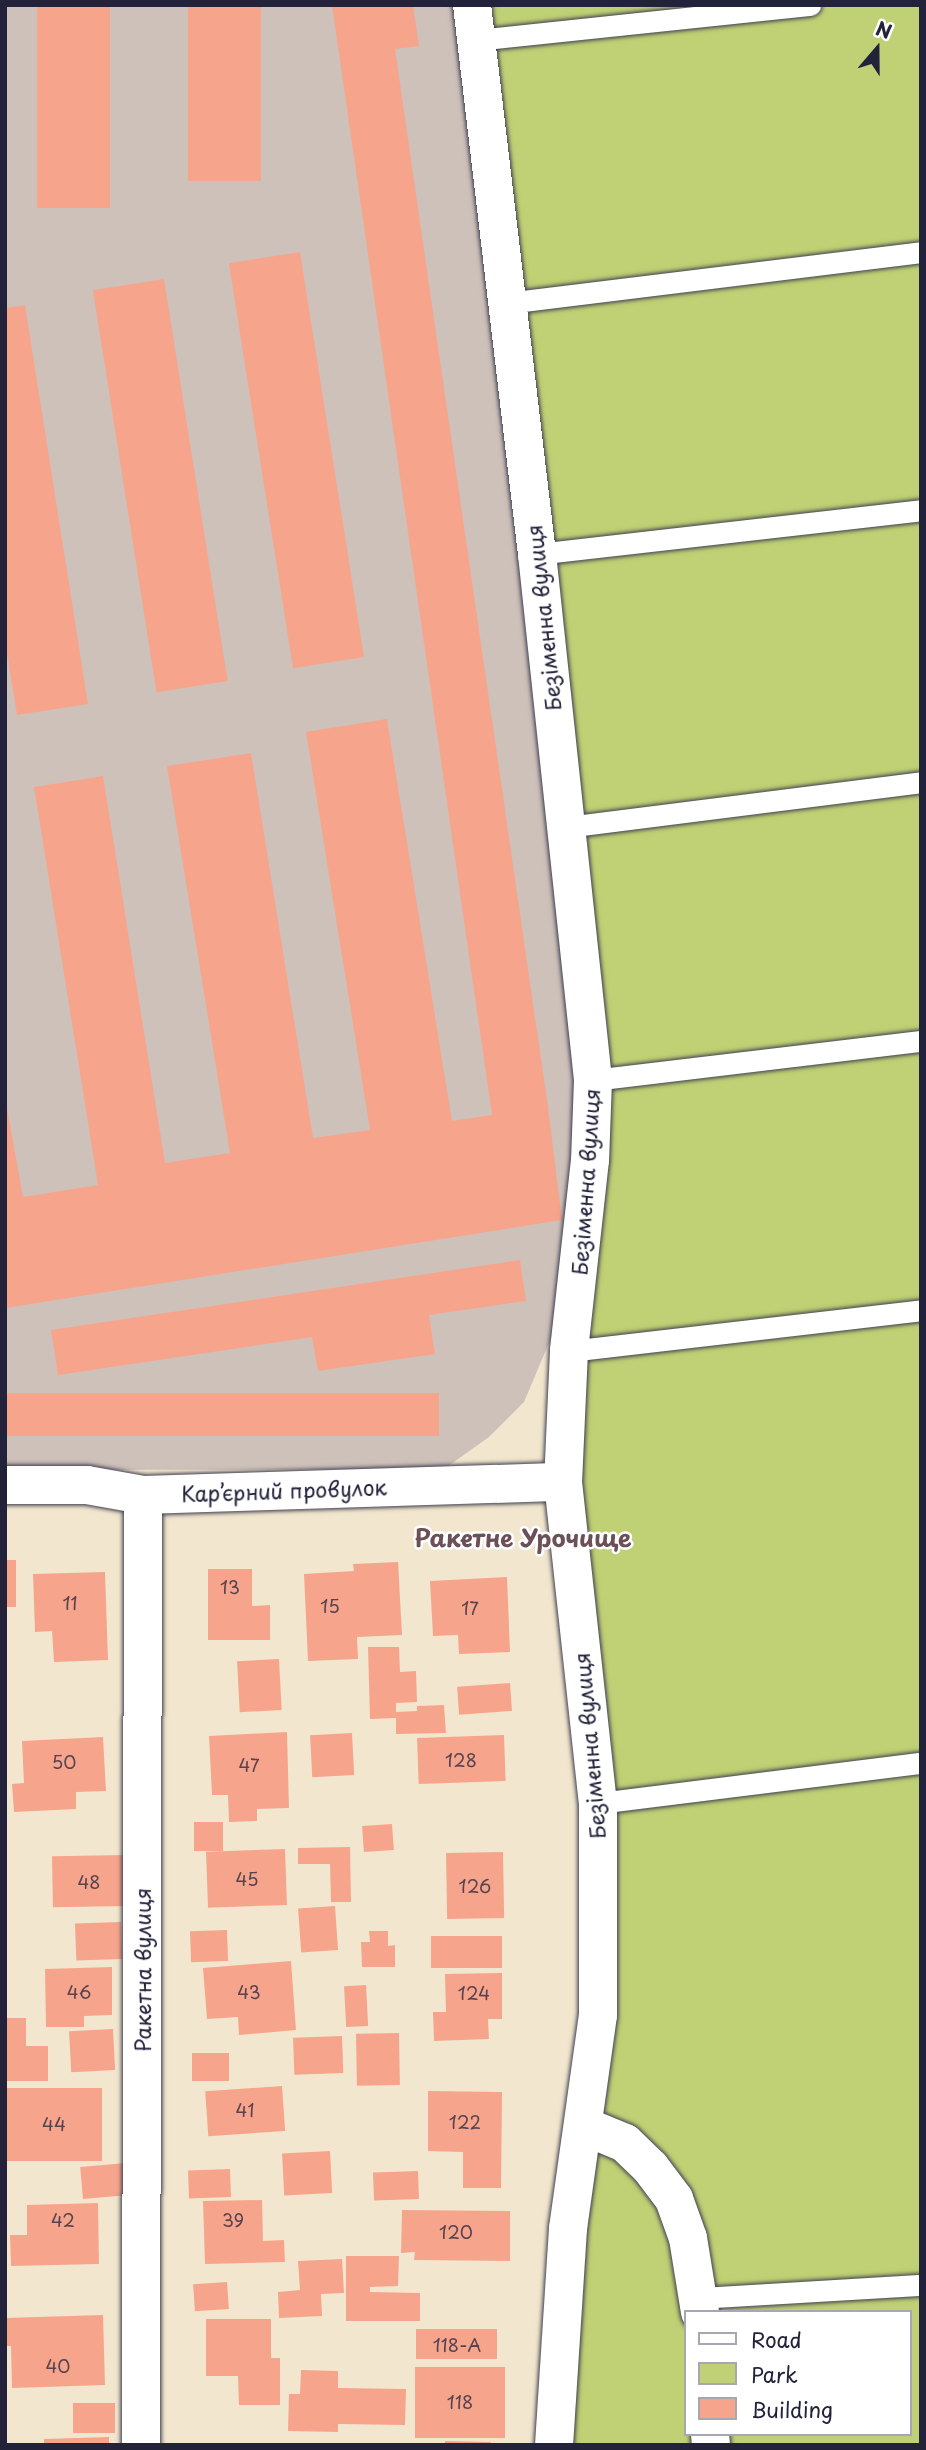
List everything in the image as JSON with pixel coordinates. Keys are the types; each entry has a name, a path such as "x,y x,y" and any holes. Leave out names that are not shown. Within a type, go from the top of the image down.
{"street":[{"name":"Безіменна вулиця","path":"474,22 537,554 593,1080 589,1174 569,1351 563,1482 598,1803 598,2015 568,2229 554,2445"},
{"name":"Карʼєрний провулок","path":"5,1485 87,1485 143,1494 563,1482"},
{"name":"Ракетна вулиця","path":"141,2445 143,1494"},
{"path":"584,2126 625,2143 650,2167 674,2199 688,2238 699,2305"}],"lane":[{"path":"474,22 810,5"},
{"path":"507,303 921,252"},
{"path":"537,554 921,510"},
{"path":"566,827 921,782"},
{"path":"593,1080 921,1041"},
{"path":"569,1351 921,1310"},
{"path":"598,1803 921,1763"},
{"path":"699,2305 921,2285"}],"shaded area":[{"path":"5,5 464,5 579,1082 579,1164 551,1338 524,1402 489,1437 444,1469 5,1470"}],"green space":[{"path":"481,5 921,5 921,2445 722,2445 721,2436 912,2436 912,2310 710,2310 694,2237 597,2117 576,1479 597,1244"},
{"path":"603,2150 670,2202 686,2310 684,2436 701,2436 701,2445 566,2445 586,2168"}],"building":[{"path":"37,5 110,5 110,208 37,208"},
{"path":"188,5 261,5 261,181 188,181"},
{"path":"332,5 413,5 419,46 395,49 562,1220 5,1308 5,1097 23,1197 98,1185 34,787 103,776 165,1163 230,1153 167,766 251,753 313,1138 370,1130 306,732 387,719 452,1121 492,1115"},
{"path":"300,252 364,657 293,668 229,263"},
{"path":"164,279 228,681 157,692 93,290"},
{"path":"25,305 88,704 17,715 5,641 5,308"},
{"path":"520,1260 526,1301 429,1315 435,1354 318,1371 312,1337 58,1375 51,1330"},
{"path":"5,1393 439,1393 439,1436 5,1436"},
{"path":"5,1560 16,1560 16,1607 5,1607"},
{"path":"398,1562 402,1635 357,1637 358,1659 308,1661 304,1574 354,1571 353,1564"},
{"path":"208,1569 252,1569 252,1606 270,1605 270,1640 208,1640"},
{"path":"105,1572 108,1660 54,1662 52,1631 35,1632 33,1574"},
{"path":"507,1577 510,1652 459,1654 458,1635 433,1636 430,1581"},
{"path":"368,1647 399,1647 400,1672 416,1671 417,1702 396,1703 396,1712 417,1711 417,1706 444,1705 446,1733 396,1734 396,1718 370,1719"},
{"path":"279,1659 282,1710 240,1712 237,1661"},
{"path":"510,1683 512,1711 459,1715 457,1687"},
{"path":"287,1732 289,1808 257,1809 257,1821 229,1822 228,1795 212,1795 209,1736"},
{"path":"352,1733 354,1775 312,1777 310,1735"},
{"path":"504,1735 506,1781 419,1784 417,1738"},
{"path":"103,1737 106,1791 76,1792 76,1809 14,1812 12,1784 24,1783 22,1741"},
{"path":"194,1822 223,1822 223,1851 194,1851"},
{"path":"392,1824 394,1850 364,1852 362,1826"},
{"path":"350,1847 351,1902 331,1902 330,1864 298,1864 298,1848"},
{"path":"285,1849 287,1905 208,1908 206,1852"},
{"path":"503,1852 504,1918 447,1919 446,1853"},
{"path":"125,1855 126,1906 53,1907 52,1856"},
{"path":"335,1906 338,1950 301,1952 298,1909"},
{"path":"121,1922 122,1959 76,1961 75,1924"},
{"path":"227,1930 228,1961 191,1962 190,1931"},
{"path":"369,1931 388,1931 388,1946 395,1945 395,1967 362,1967 361,1942 370,1942"},
{"path":"431,1936 502,1936 502,1968 431,1968"},
{"path":"291,1961 296,2030 239,2035 238,2017 207,2019 203,1968"},
{"path":"112,1967 112,2015 84,2016 84,2027 46,2027 45,1969"},
{"path":"502,1973 502,2019 488,2019 489,2039 434,2041 433,2012 446,2012 445,1974"},
{"path":"366,1985 368,2026 346,2027 344,1986"},
{"path":"5,2018 26,2018 26,2046 48,2046 48,2081 5,2081"},
{"path":"113,2029 115,2070 71,2072 69,2031"},
{"path":"399,2033 400,2085 357,2086 356,2034"},
{"path":"342,2036 343,2073 294,2075 293,2038"},
{"path":"192,2053 229,2053 229,2081 192,2081"},
{"path":"282,2086 285,2131 208,2136 205,2091"},
{"path":"5,2088 102,2088 102,2161 5,2161"},
{"path":"428,2091 502,2092 501,2188 463,2188 463,2152 428,2151"},
{"path":"330,2151 332,2193 284,2195 282,2154"},
{"path":"126,2163 129,2195 83,2199 80,2167"},
{"path":"230,2169 231,2197 189,2198 188,2170"},
{"path":"418,2171 419,2199 374,2201 373,2173"},
{"path":"262,2200 263,2241 284,2240 285,2262 205,2264 203,2201"},
{"path":"98,2203 99,2264 11,2266 10,2235 27,2235 27,2205"},
{"path":"402,2210 510,2211 510,2261 414,2260 415,2252 401,2253"},
{"path":"346,2256 399,2256 398,2286 370,2287 370,2292 420,2293 420,2321 346,2321"},
{"path":"342,2259 344,2293 321,2294 322,2316 279,2318 278,2292 300,2290 298,2261"},
{"path":"227,2282 229,2309 195,2311 193,2284"},
{"path":"103,2315 105,2385 12,2388 11,2346 5,2346 5,2318"},
{"path":"206,2319 271,2319 271,2358 280,2358 280,2405 239,2405 238,2376 206,2376"},
{"path":"416,2329 497,2329 497,2359 416,2359"},
{"path":"415,2367 505,2367 505,2438 415,2438"},
{"path":"301,2370 338,2371 338,2388 406,2389 405,2425 338,2424 338,2432 288,2431 289,2394 300,2394"},
{"path":"73,2403 115,2403 115,2433 73,2433"},
{"path":"109,2437 109,2445 44,2445 44,2439"},
{"path":"445,2441 491,2442 490,2445 445,2445"}],"district":[{"name":"Ракетне Урочище","path":"523,1538"}]}
